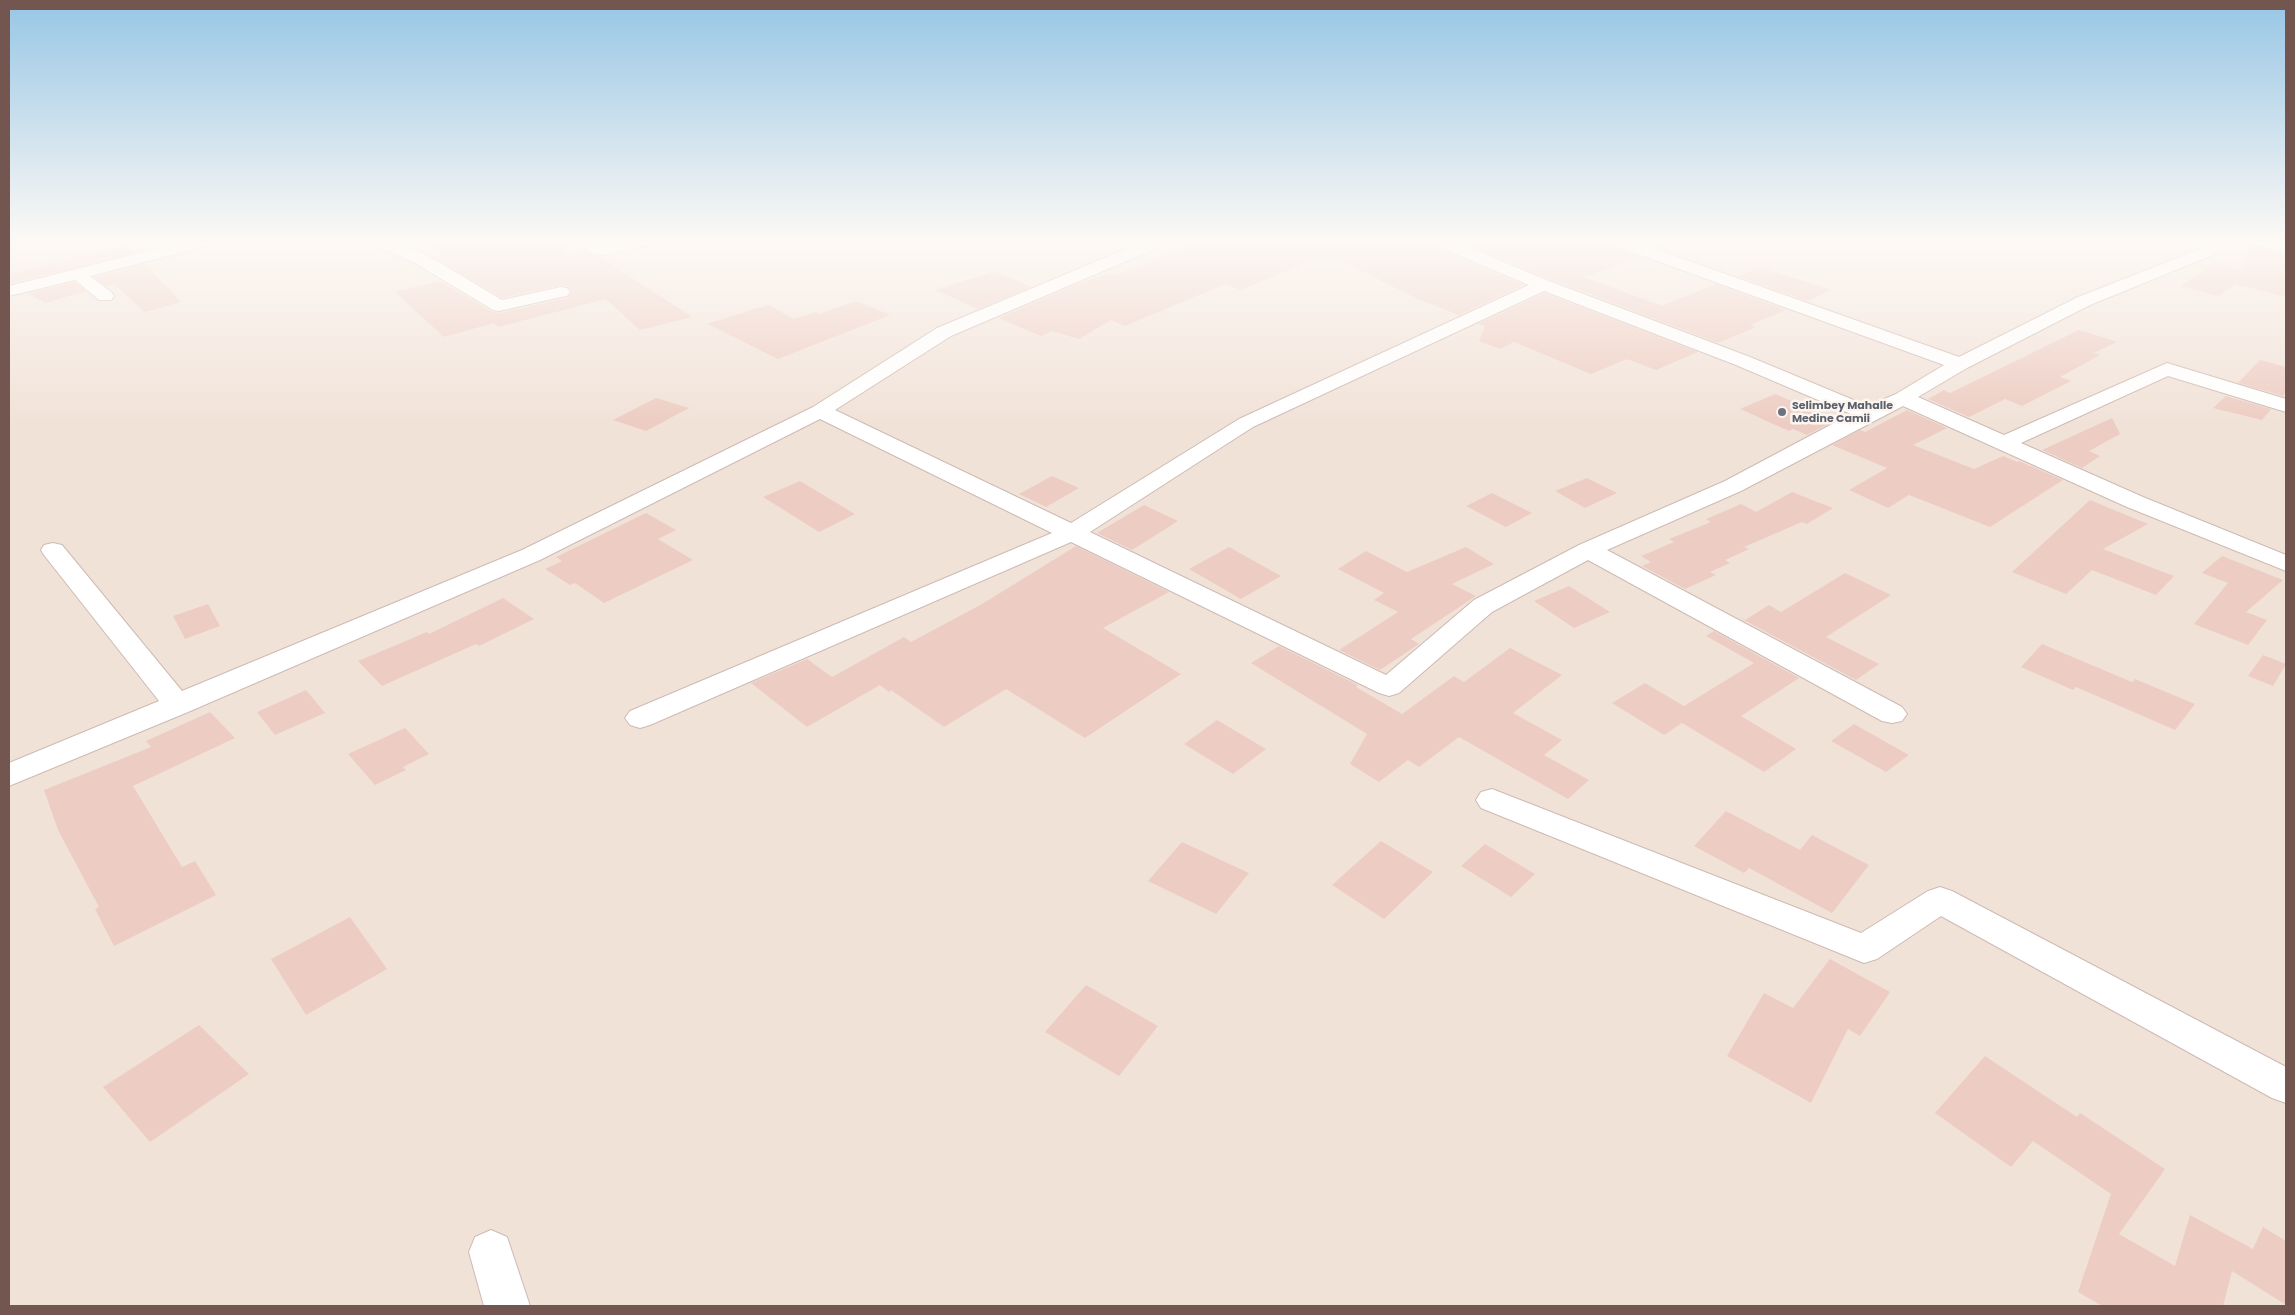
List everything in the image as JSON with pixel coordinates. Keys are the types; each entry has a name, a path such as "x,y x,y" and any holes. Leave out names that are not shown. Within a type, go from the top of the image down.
{"street":[{"path":"489,300 498,306 523,300"},
{"path":"9,775 531,555 820,411 944,332 1019,300"},
{"path":"640,718 1072,533 1246,423 1510,300"},
{"path":"1583,300 1743,361 1868,414"},
{"path":"1782,300 1960,364"},
{"path":"820,411 1390,687 1483,606 1588,550 1733,486 1868,414 1903,398 1960,364 2086,300"},
{"path":"2004,443 2167,370 2286,406"},
{"path":"1903,398 2135,502 2286,564"},
{"path":"53,550 178,705"},
{"path":"1588,550 1892,714"},
{"path":"1492,800 1864,949 1940,900 2286,1086"},
{"path":"492,1252 506,1306"}],"shaded area":[{"path":"9,300 2286,300 2286,1306 9,1306"}],"building":[{"path":"41,300 54,300 45,303"},
{"path":"132,300 179,300 181,302 145,312"},
{"path":"404,300 472,300 492,312 499,313 556,300 601,300 498,327 494,323 444,337"},
{"path":"607,300 666,300 692,317 640,330"},
{"path":"958,300 999,300 978,309"},
{"path":"1040,300 1186,300 1125,326 1111,320 1079,339 1052,331 1041,336 999,318"},
{"path":"1422,300 1491,300 1459,315"},
{"path":"1528,300 1563,300 1698,352 1656,370 1627,359 1591,374 1514,342 1500,349 1479,341 1485,326 1478,324"},
{"path":"1606,300 1647,300 1662,306 1676,300 1760,300 1786,310 1750,325 1756,327 1718,343"},
{"path":"856,301 890,315 778,359 707,324 768,305 794,319 816,312 820,314"},
{"path":"2079,330 2117,342 2094,353 2100,355 2060,377 2071,381 2022,406 2005,399 1969,417 1928,399 1944,390 1950,393"},
{"path":"2260,360 2286,367 2286,392 2283,396 2238,383"},
{"name":"Selimbey Mahalle Medine Camii","path":"1775,394 1836,420 1807,435 1793,429 1789,431 1740,409"},
{"path":"2226,396 2271,409 2262,420 2213,408"},
{"path":"656,398 689,408 646,431 613,420"},
{"path":"1907,410 1947,428 1913,445 1974,469 2003,456 2063,480 1990,527 1909,495 1888,508 1849,490 1887,468 1832,445 1860,430 1865,432"},
{"path":"2112,418 2120,434 2089,451 2100,456 2082,468 2042,450"},
{"path":"1052,476 1079,488 1046,507 1019,494"},
{"path":"1587,478 1617,493 1585,508 1555,491"},
{"path":"800,481 855,514 819,532 763,497"},
{"path":"1792,492 1833,508 1807,524 1802,522 1744,547 1749,549 1725,560 1730,563 1710,572 1716,575 1685,589 1642,566 1651,562 1641,556 1674,542 1669,539 1711,522 1706,519 1741,504 1756,512"},
{"path":"1492,493 1532,513 1506,527 1466,506"},
{"path":"2090,500 2148,524 2103,549 2174,576 2156,595 2092,570 2066,594 2012,572"},
{"path":"1144,505 1178,521 1132,550 1097,533"},
{"path":"646,513 676,530 658,539 693,560 604,603 575,583 570,585 545,569 562,561 556,557"},
{"path":"1076,546 1169,592 1103,628 1181,674 1085,738 1006,689 944,727 891,690 889,692 880,685 807,727 751,683 807,659 832,677 904,637 911,642 982,604"},
{"path":"1229,547 1281,576 1241,599 1189,569"},
{"path":"1466,547 1494,564 1452,584 1476,596 1411,639 1419,644 1380,670 1339,650 1398,612 1374,600 1384,593 1338,569 1366,551 1407,572"},
{"path":"2222,556 2283,580 2246,612 2267,620 2248,645 2194,624 2228,583 2202,573"},
{"path":"1845,573 1891,595 1826,637 1879,664 1856,680 1738,617 1745,620 1769,605 1781,612"},
{"path":"1569,586 1610,612 1574,628 1534,601"},
{"path":"503,598 534,619 479,646 476,644 382,686 358,661 427,632 429,634"},
{"path":"208,604 220,626 185,639 173,616"},
{"path":"1714,631 1799,678 1741,716 1796,749 1764,772 1682,723 1664,735 1612,703 1645,683 1684,706 1754,663 1706,636"},
{"path":"2042,644 2132,682 2135,679 2195,704 2175,730 2076,687 2073,690 2021,667"},
{"path":"1279,646 1358,685 1356,687 1402,714 1454,676 1464,682 1510,648 1562,675 1513,713 1562,740 1544,755 1589,780 1568,799 1459,737 1419,767 1408,760 1379,782 1350,764 1367,734 1251,663"},
{"path":"2263,655 2286,664 2273,686 2248,676"},
{"path":"306,690 325,713 275,735 257,712"},
{"path":"210,712 235,738 133,786 182,867 195,861 216,895 114,946 95,909 99,907 58,830 44,790 151,747 146,741"},
{"path":"1217,720 1266,749 1233,774 1184,744"},
{"path":"1854,724 1909,755 1886,772 1831,741"},
{"path":"405,728 429,754 403,767 406,770 375,785 348,754"},
{"path":"1726,811 1800,850 1812,835 1869,865 1832,913 1749,868 1744,873 1694,846"},
{"path":"1381,841 1433,872 1384,919 1332,885"},
{"path":"1182,842 1249,873 1216,914 1148,881"},
{"path":"1485,844 1535,874 1511,897 1461,866"},
{"path":"350,917 387,969 306,1015 271,959"},
{"path":"1830,959 1890,992 1860,1036 1848,1029 1811,1103 1727,1056 1764,993 1793,1008"},
{"path":"1086,985 1158,1026 1119,1076 1045,1032"},
{"path":"199,1025 249,1074 150,1142 103,1087"},
{"path":"1985,1056 2077,1117 2080,1113 2165,1169 2119,1234 2175,1266 2190,1215 2253,1249 2263,1227 2286,1241 2286,1305 2232,1271 2223,1306 2102,1306 2078,1292 2111,1194 2033,1141 2011,1167 1935,1113"}],"place":[{"name":"Selimbey Mahalle Medine Camii","path":"1782,412"}]}
